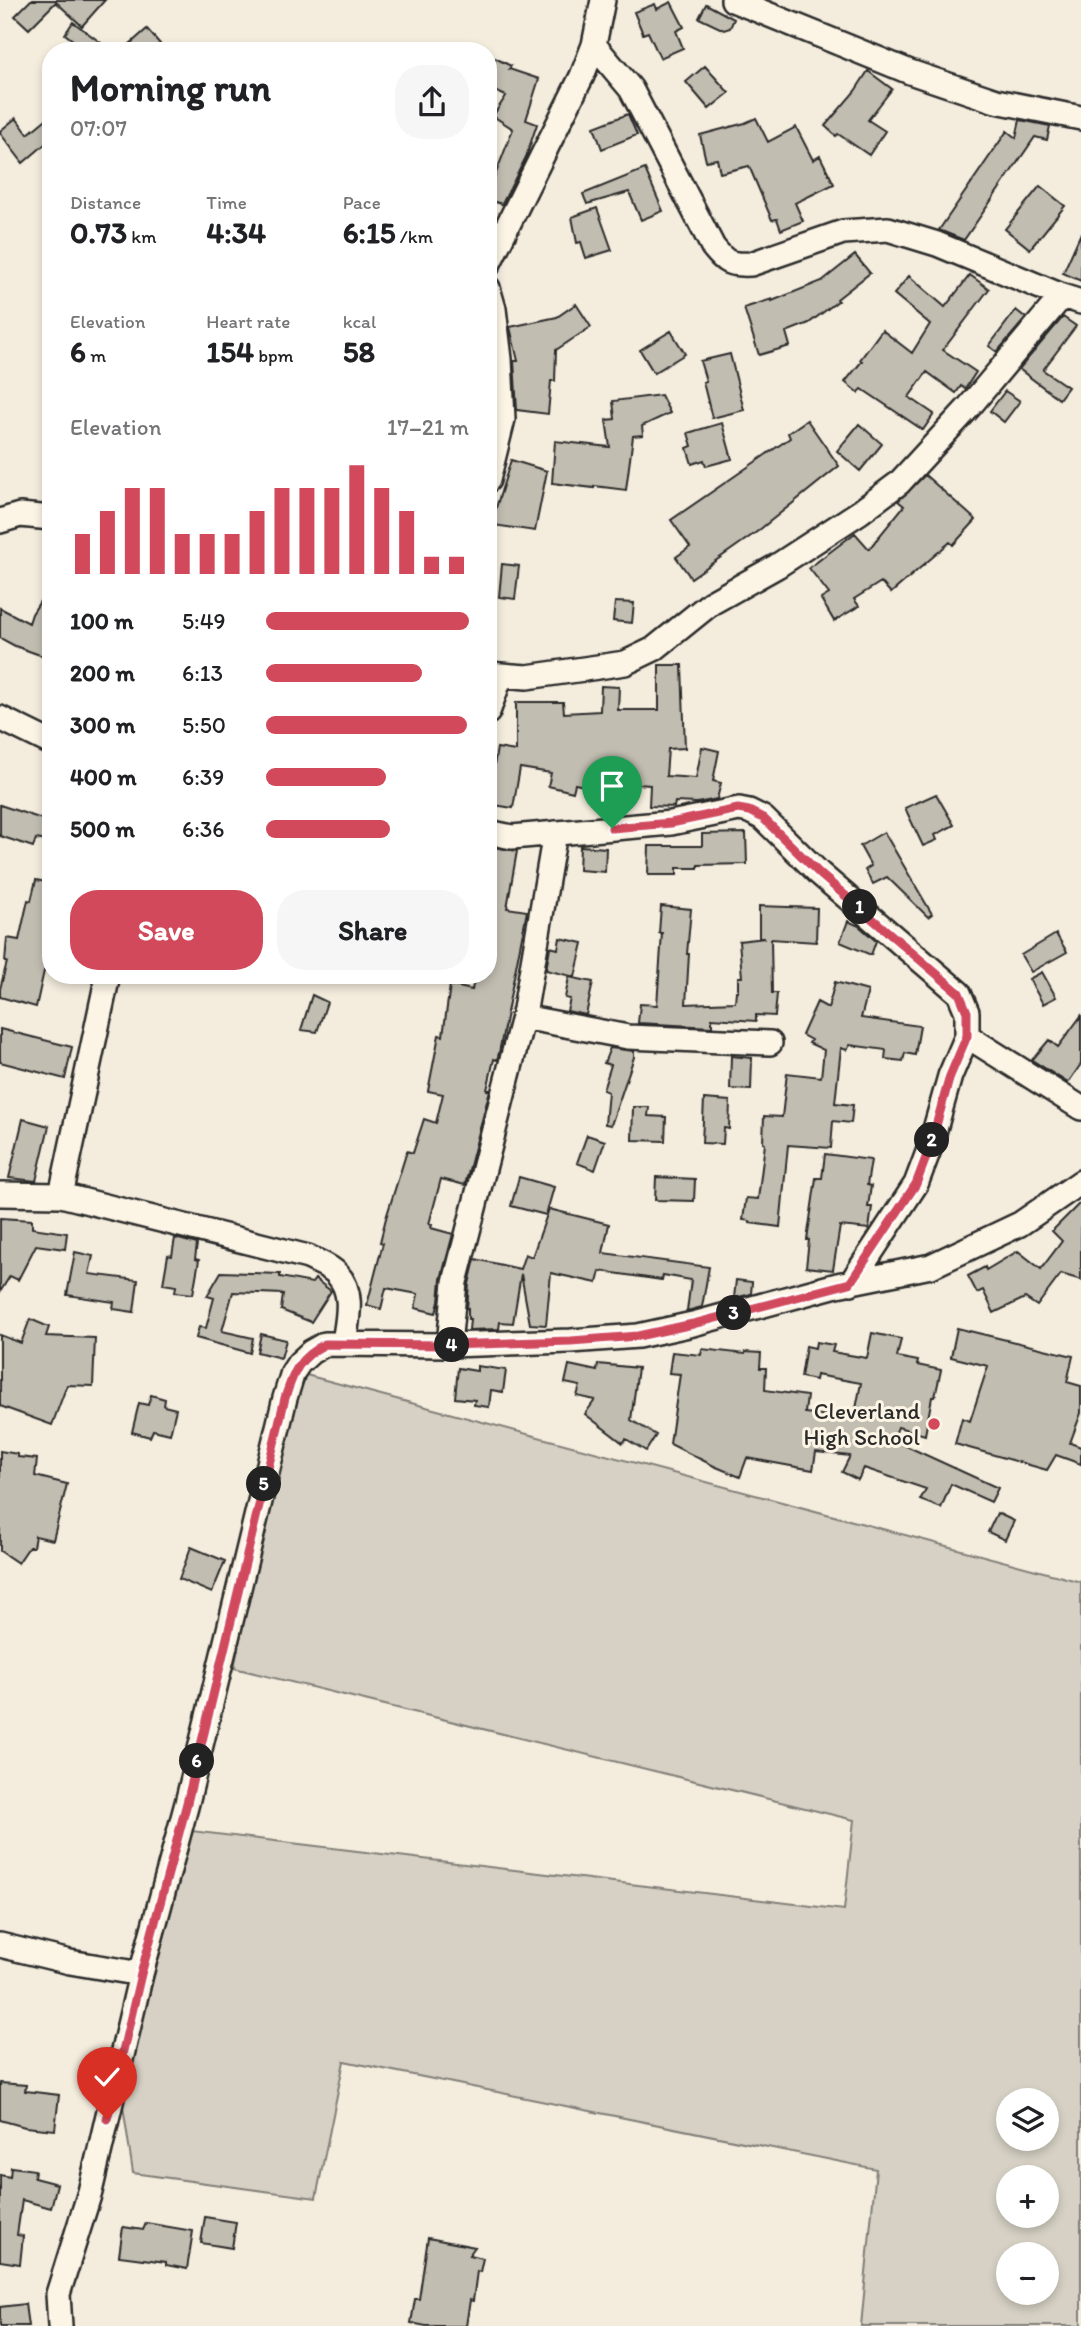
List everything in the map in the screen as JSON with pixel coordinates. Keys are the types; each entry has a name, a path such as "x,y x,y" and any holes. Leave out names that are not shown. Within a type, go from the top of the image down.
{"street":[{"path":"497,247 582,76 594,46 603,0"},
{"path":"733,0 910,72 996,101 1081,118"},
{"path":"497,674 527,677 625,663 654,649 711,603 776,566 860,512 899,483 1071,299 937,244 888,229 843,232 751,264 737,265 724,261 713,247 631,89 594,46"},
{"path":"497,334 503,419 497,443"},
{"path":"0,521 20,515 42,517"},
{"path":"0,718 42,739"},
{"path":"497,834 512,836 671,823 738,809 749,811 763,818 820,874 959,993 967,1012 967,1036 950,1076 930,1147 916,1184 850,1283"},
{"path":"449,1345 455,1282 523,1017 555,833"},
{"path":"61,1195 106,984"},
{"path":"523,1017 628,1037 770,1043"},
{"path":"967,1036 1081,1108"},
{"path":"60,2326 58,2294 90,2192 141,1974 187,1803 231,1614 293,1372 311,1352 325,1344 449,1345 571,1341 638,1336 693,1324 850,1283 931,1266 1020,1224 1081,1182"},
{"path":"0,1194 61,1195 308,1257 337,1274 350,1302 344,1343"},
{"path":"0,1945 70,1962 141,1974"}],"shaded area":[{"path":"295,1372 1081,1582 1081,2326 861,2326 876,2169 344,2061 316,2198 133,2173 122,2099 192,1831 844,1910 854,1820 234,1668"}],"building":[{"path":"31,0 105,0 82,26 56,2 29,29 15,16"},
{"path":"671,2 684,27 676,31 683,48 660,58 648,32 643,34 634,12 655,4 657,9"},
{"path":"706,4 734,19 730,28 724,30 699,18"},
{"path":"73,22 100,42 75,42 65,34"},
{"path":"147,29 158,42 132,42"},
{"path":"497,59 511,66 509,69 539,79 526,120 537,124 526,157 502,204 497,203 497,171 513,129 497,119 497,110 506,96 497,92"},
{"path":"705,66 729,93 709,109 686,82"},
{"path":"868,71 892,89 868,120 885,131 869,155 838,134 836,136 825,126"},
{"path":"628,114 637,135 602,149 594,127"},
{"path":"16,118 28,134 42,122 42,147 23,163 0,131"},
{"path":"756,118 768,142 796,127 813,160 820,156 834,184 795,203 803,221 781,230 777,219 772,220 749,166 720,173 717,159 706,161 700,135"},
{"path":"1020,120 1050,126 1047,140 1035,137 964,240 939,230 1007,131 1016,138"},
{"path":"645,169 663,211 641,220 629,192 587,204 583,194"},
{"path":"1040,186 1065,206 1030,249 1005,229"},
{"path":"597,208 612,250 586,258 581,242 577,243 572,217"},
{"path":"1081,233 1081,281 1063,273"},
{"path":"855,255 870,273 809,323 786,332 790,346 759,355 744,308 772,301 822,281"},
{"path":"970,275 989,289 943,350 976,372 965,389 961,386 956,393 927,372 909,397 934,414 923,430 862,389 858,393 845,382 882,330 912,353 930,324 894,294 909,276 945,307"},
{"path":"576,304 591,327 556,350 555,381 551,381 548,414 517,410 514,361 518,361 510,327 557,317"},
{"path":"1016,310 1026,318 997,352 989,346"},
{"path":"1063,317 1076,326 1043,370 1068,387 1059,399 1019,369"},
{"path":"671,331 685,354 654,373 640,350"},
{"path":"730,354 744,410 712,418 700,361"},
{"path":"1005,391 1020,401 1004,422 990,411"},
{"path":"661,395 670,413 642,426 643,435 633,436 626,490 552,483 555,441 610,447 606,420 615,419 613,401"},
{"path":"807,420 839,466 758,531 691,578 676,557 690,547 671,520 790,438 788,433"},
{"path":"722,423 732,459 706,466 704,460 692,464 687,448 692,446 688,433"},
{"path":"859,424 882,444 860,471 837,451"},
{"path":"511,460 547,471 535,531 497,526 497,505"},
{"path":"925,475 976,520 953,545 950,542 891,593 881,582 854,599 859,606 834,621 821,599 829,594 809,568 855,533 869,549 904,506 898,501"},
{"path":"502,564 519,566 515,599 499,597"},
{"path":"42,598 42,656 0,638 0,608 29,623"},
{"path":"615,602 634,603 632,623 613,621"},
{"path":"659,665 682,665 685,748 668,749 666,776 696,778 702,747 719,751 713,781 721,783 717,799 697,803 675,802 674,807 649,806 650,785 599,781 598,789 575,784 573,792 548,786 551,773 520,768 513,808 497,805 497,748 516,751 516,702 563,702 564,713 600,711 601,686 619,687 618,710 659,710"},
{"path":"936,794 954,825 935,835 937,840 923,846 905,808"},
{"path":"0,805 42,819 42,840 36,839 33,847 0,836"},
{"path":"884,832 932,914 928,917 887,877 873,884 865,870 871,866 860,846"},
{"path":"746,833 747,864 698,865 698,868 677,868 677,875 648,875 649,846 702,846 702,834"},
{"path":"580,846 606,848 605,872 579,870"},
{"path":"497,848 517,851 507,908 527,911 499,1053 497,1060 494,1059 487,1090 490,1090 465,1185 441,1179 429,1224 432,1225 431,1228 453,1234 441,1279 436,1313 415,1308 418,1294 386,1288 381,1309 367,1305 383,1243 380,1242 386,1218 407,1151 413,1153 424,1119 436,1123 443,1094 428,1091 439,1035 443,1036 450,985 472,990 473,984 497,984"},
{"path":"36,880 42,881 42,980 36,1007 0,997 7,962 7,938 19,940 28,900 31,901"},
{"path":"661,906 691,909 686,1004 735,1002 738,977 742,977 739,941 765,938 759,938 759,906 817,908 816,942 771,939 772,993 777,993 775,1016 756,1015 756,1021 712,1018 712,1027 638,1023 640,1004 657,1005"},
{"path":"848,921 859,926 876,941 871,955 840,942"},
{"path":"1056,934 1067,952 1031,972 1021,955"},
{"path":"560,938 583,943 575,977 546,970 550,947 558,949"},
{"path":"1042,972 1056,997 1043,1004 1029,979"},
{"path":"569,977 593,982 586,1015 567,1011 570,999 565,998"},
{"path":"835,982 868,991 861,1018 920,1026 915,1055 905,1053 903,1061 885,1059 886,1050 850,1045 847,1050 841,1048 835,1103 853,1105 851,1123 833,1121 831,1148 788,1145 780,1227 750,1223 743,1220 746,1198 758,1199 765,1144 764,1116 782,1117 787,1073 821,1077 824,1050 809,1043 811,1040 802,1035 817,1002 828,1008"},
{"path":"312,995 327,1002 317,1032 301,1030"},
{"path":"1081,1016 1081,1064 1068,1083 1032,1060 1049,1040 1058,1047"},
{"path":"0,1029 72,1047 65,1079 0,1062"},
{"path":"610,1048 634,1051 611,1125 605,1124 608,1092 603,1090 611,1065 604,1063"},
{"path":"731,1056 752,1058 751,1090 730,1089"},
{"path":"704,1099 730,1101 729,1129 724,1128 723,1144 702,1143"},
{"path":"633,1107 649,1107 648,1116 666,1117 665,1141 632,1140"},
{"path":"23,1119 49,1126 36,1181 9,1178"},
{"path":"587,1135 605,1141 595,1170 577,1163"},
{"path":"825,1154 871,1160 867,1185 871,1186 868,1207 872,1207 869,1229 840,1226 833,1270 806,1267 816,1178 822,1178"},
{"path":"519,1177 554,1187 546,1215 511,1206"},
{"path":"656,1177 695,1179 694,1201 655,1200"},
{"path":"1081,1202 1081,1280 1061,1274 1037,1306 1025,1298 994,1313 983,1290 977,1293 968,1276 985,1267 986,1270 1018,1251 1041,1269 1062,1241 1052,1231"},
{"path":"549,1209 609,1224 603,1253 709,1267 702,1307 687,1311 691,1280 663,1275 662,1280 600,1271 597,1283 551,1273 546,1325 530,1324 521,1274 513,1323 500,1322 499,1329 469,1330 469,1284 475,1259 520,1269 525,1254 532,1257"},
{"path":"0,1218 32,1220 32,1228 67,1233 65,1249 36,1245 18,1280 10,1276 0,1292"},
{"path":"175,1238 197,1244 195,1259 199,1260 193,1294 175,1292 176,1286 163,1284 168,1255 172,1256"},
{"path":"75,1252 93,1256 89,1274 138,1280 134,1312 113,1309 114,1302 67,1295"},
{"path":"221,1272 280,1274 280,1277 312,1283 315,1279 331,1291 311,1322 281,1310 283,1294 233,1292 222,1331 253,1338 250,1353 196,1338 199,1327 206,1328 214,1298 207,1296"},
{"path":"736,1280 752,1282 751,1294 734,1298"},
{"path":"30,1319 49,1327 46,1336 95,1338 93,1386 67,1385 52,1425 0,1406 0,1335 21,1343"},
{"path":"957,1328 1073,1356 1067,1382 1081,1386 1081,1413 1070,1443 1081,1447 1081,1464 1056,1455 1047,1470 955,1444 962,1418 970,1421 988,1366 951,1357"},
{"path":"872,1333 901,1339 897,1357 918,1361 917,1365 941,1370 935,1397 932,1397 925,1435 898,1427 893,1440 998,1488 991,1502 951,1484 941,1508 920,1500 926,1489 864,1468 858,1480 842,1472 850,1456 816,1452 813,1470 747,1458 740,1477 670,1444 680,1374 669,1373 672,1352 701,1355 702,1349 761,1353 760,1368 766,1368 765,1390 807,1396 805,1413 854,1419 861,1383 816,1375 815,1380 801,1377 806,1346 815,1348 816,1342 834,1345 832,1352 867,1358"},
{"path":"261,1334 286,1340 281,1358 257,1352"},
{"path":"598,1364 638,1368 631,1420 656,1435 646,1451 626,1439 623,1443 585,1414 595,1400 577,1396 580,1386 565,1383 569,1365 597,1371"},
{"path":"477,1366 506,1370 503,1392 491,1390 489,1407 474,1405 475,1400 455,1398 458,1368 477,1371"},
{"path":"151,1395 165,1399 164,1406 176,1409 170,1434 153,1430 150,1437 132,1432 139,1403 148,1405"},
{"path":"0,1451 37,1459 35,1476 67,1484 53,1540 35,1536 33,1547 29,1547 18,1563 0,1551"},
{"path":"997,1513 1014,1521 1005,1540 988,1532"},
{"path":"191,1547 225,1561 212,1593 179,1579"},
{"path":"0,2083 26,2085 25,2091 59,2095 55,2130 25,2127 0,2120"},
{"path":"11,2167 35,2170 34,2178 57,2184 51,2208 22,2200 17,2235 23,2236 20,2264 0,2261 0,2175 10,2177"},
{"path":"205,2217 236,2222 232,2248 201,2243"},
{"path":"146,2223 193,2231 187,2269 166,2265 166,2262 119,2256 123,2227 143,2230"},
{"path":"428,2238 475,2247 469,2255 483,2258 480,2272 477,2271 466,2326 426,2326 411,2323 415,2299 419,2299"},
{"path":"25,2304 28,2326 0,2326 0,2307"}],"place":[{"name":"Cleverland High School","path":"934,1424"}],"route":[{"path":"107,2119 285,1398 293,1372 299,1363 325,1344 449,1345 638,1336 850,1283 916,1184 930,1147 950,1076 967,1036 967,1012 959,993 820,874 763,818 749,811 738,809 671,823 612,828"}]}
